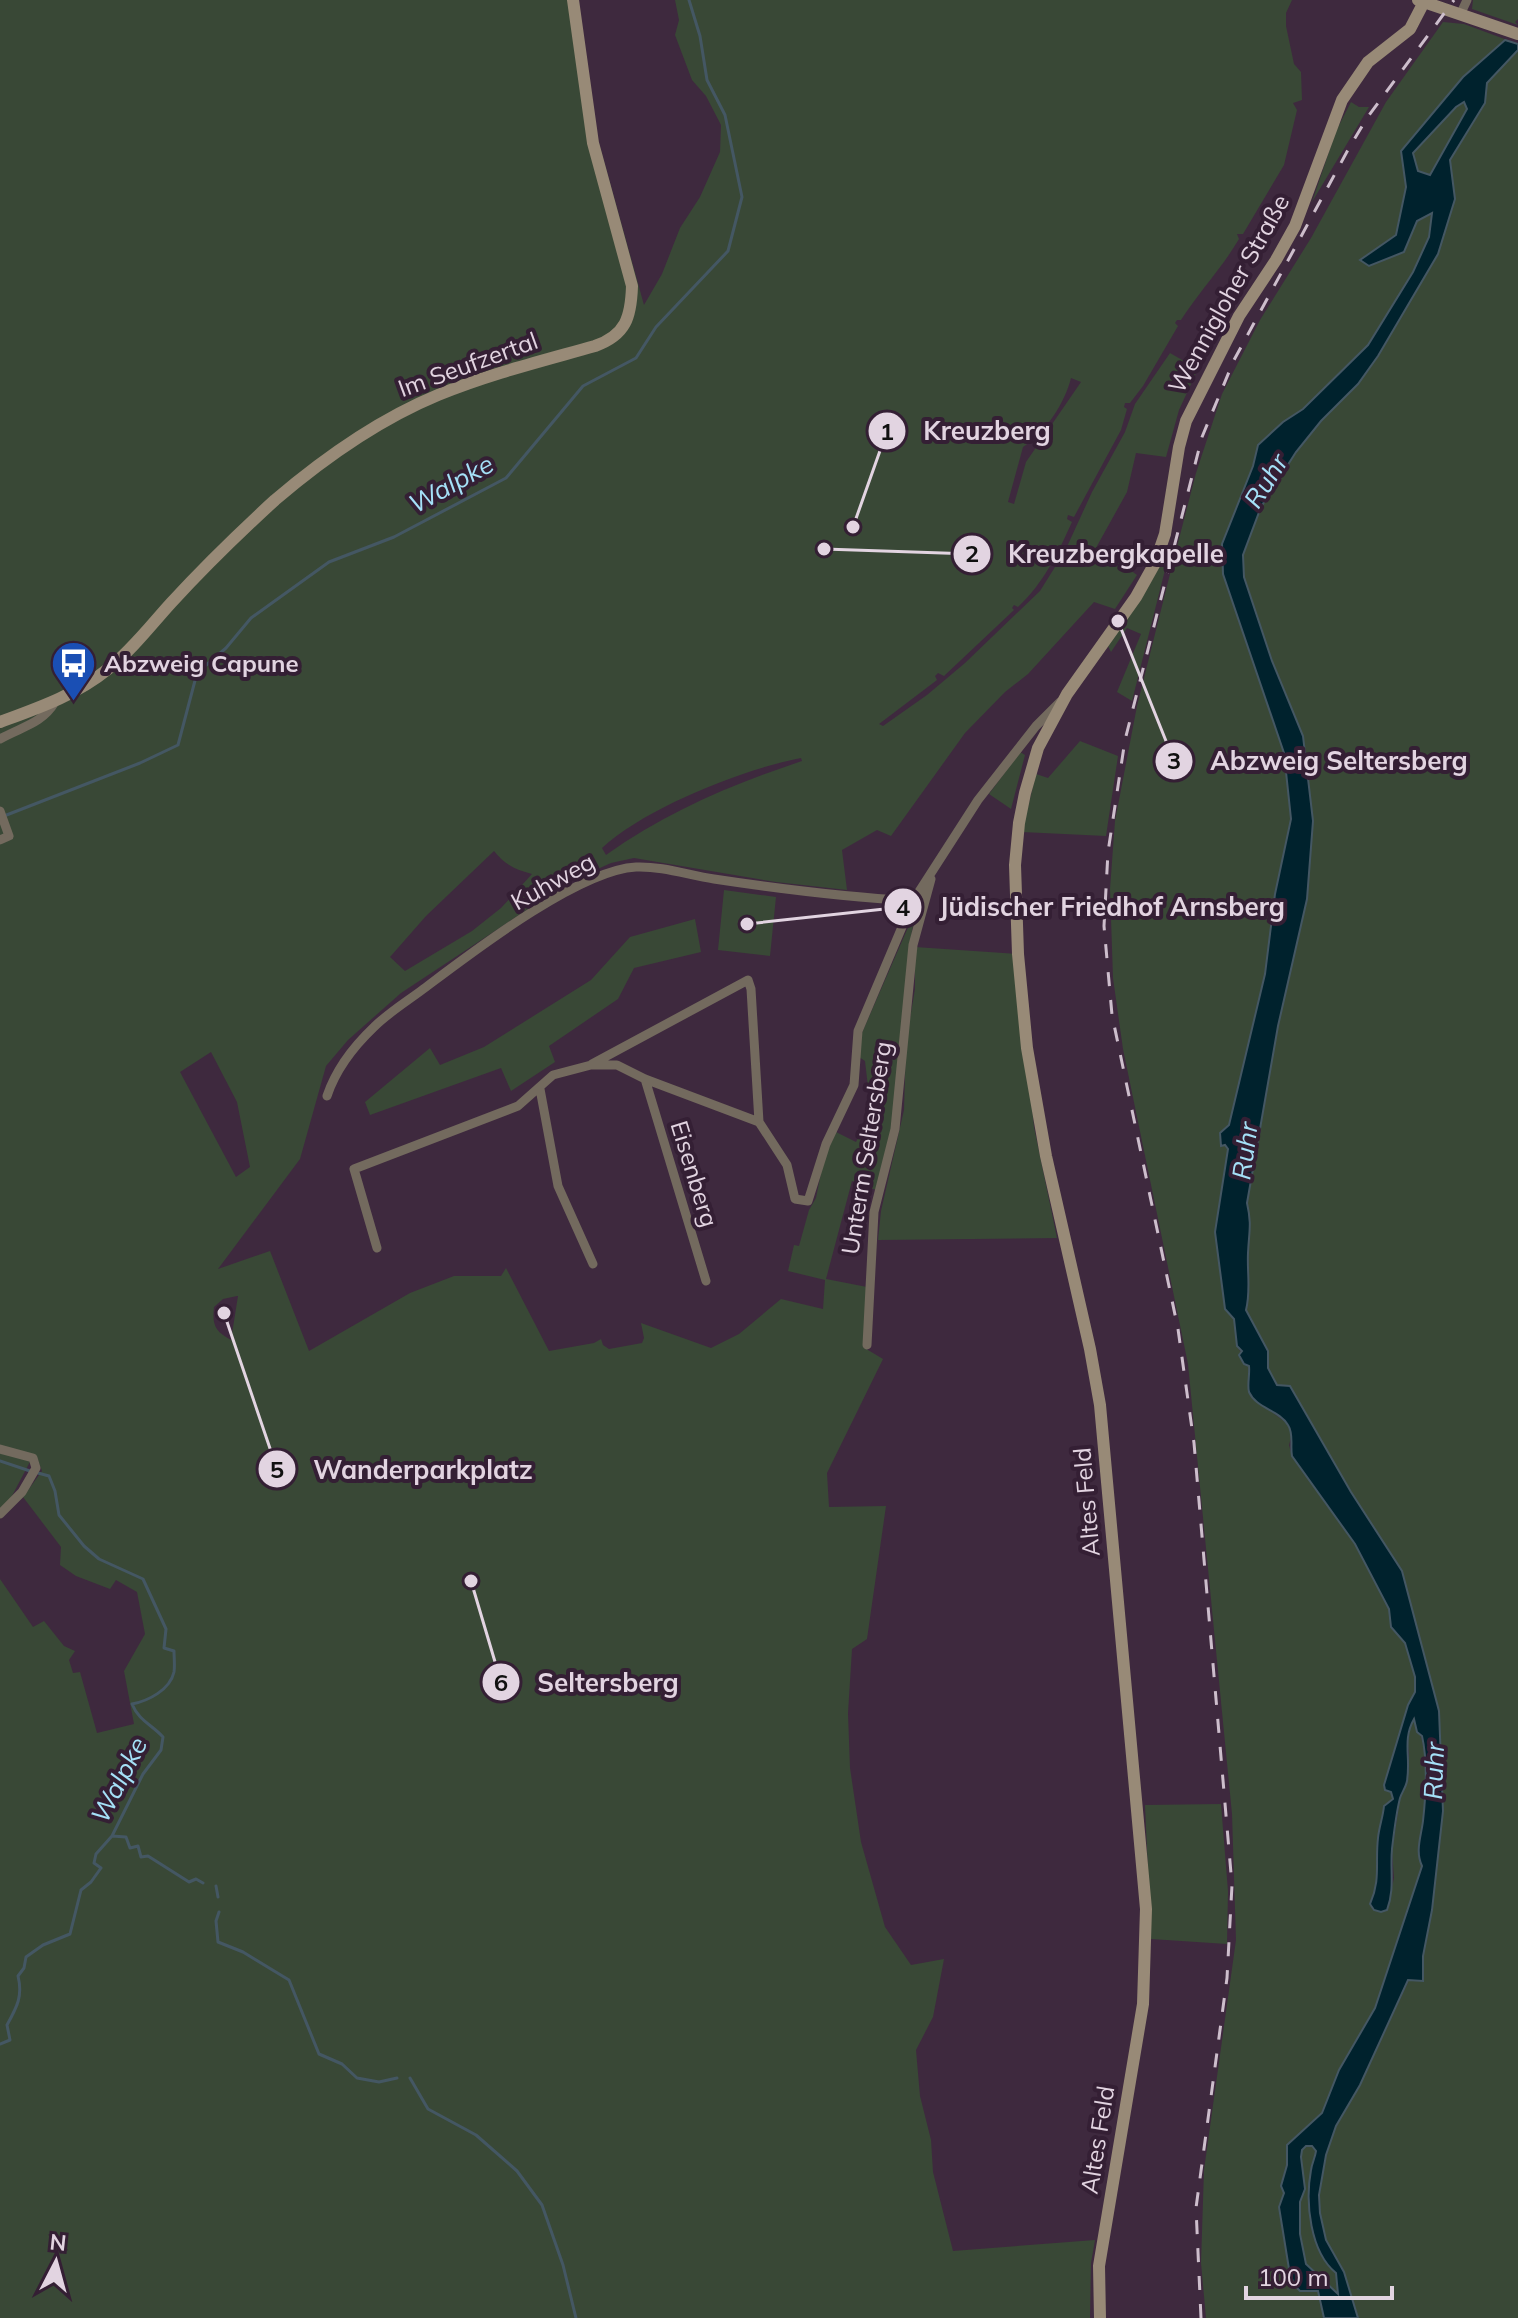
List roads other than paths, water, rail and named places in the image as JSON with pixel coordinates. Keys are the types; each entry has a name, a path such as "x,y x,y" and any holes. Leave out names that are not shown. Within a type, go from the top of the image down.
{"main road":[{"name":"Im Seufzertal","path":"0,722 55,702 108,669 277,499 323,463 389,419 436,396 492,375 609,341 626,321 631,309 632,286 593,143 573,0"},
{"path":"1421,1 1518,34"},
{"name":"Wennigloher Straße","path":"1067,694 1136,597 1155,563 1165,534 1186,421 1239,316 1295,226 1342,100 1368,62 1410,29 1421,1"},
{"name":"Altes Feld","path":"1067,694 1038,748 1019,823 1015,865 1018,954 1026,1033 1046,1156 1100,1405 1146,1909 1143,2004 1099,2266 1100,2318"}],"street":[{"path":"1464,16 1467,0"},
{"name":"Wennigloher Straße","path":"759,1122 787,1165 795,1199 808,1201 826,1144 854,1085 858,1031 913,901 978,800 1024,741 1067,694"},
{"path":"0,739 36,723 49,713 55,702"},
{"path":"1024,741 1038,748"},
{"path":"0,811 9,836 0,840"},
{"name":"Unterm Seltersberg","path":"867,1345 874,1212 895,1129 913,945 935,865"},
{"name":"Kuhweg","path":"327,1096 336,1070 374,1026 464,959 560,895 592,878 632,867 651,867 712,879 840,896 913,901"},
{"path":"377,1248 354,1169 518,1106 553,1075 591,1065 748,980 759,1122 645,1079 617,1065 591,1065"},
{"name":"Eisenberg","path":"645,1079 706,1281"},
{"path":"540,1089 558,1186 593,1264"},
{"path":"0,1449 33,1458 36,1468 30,1480 0,1514"}],"water":[{"name":"Ruhr","path":"1505,40 1518,44 1518,50 1487,83 1485,103 1450,160 1455,199 1438,254 1358,384 1321,421 1296,452 1261,507 1243,555 1244,577 1272,661 1303,736 1313,821 1307,899 1278,1026 1247,1203 1250,1228 1246,1310 1268,1351 1268,1368 1277,1385 1290,1386 1351,1492 1402,1571 1439,1711 1443,1811 1432,1910 1423,1956 1423,1981 1408,1980 1360,2085 1336,2126 1326,2155 1319,2195 1320,2213 1326,2240 1344,2272 1358,2318 1324,2318 1318,2291 1300,2291 1294,2285 1289,2269 1279,2207 1284,2193 1281,2186 1287,2165 1287,2145 1322,2113 1339,2070 1375,2008 1422,1866 1419,1849 1426,1767 1422,1736 1417,1732 1414,1719 1408,1742 1407,1781 1400,1798 1394,1830 1389,1902 1387,1910 1374,1910 1370,1904 1377,1879 1379,1834 1384,1806 1393,1799 1384,1785 1408,1705 1415,1692 1415,1677 1405,1643 1391,1627 1389,1609 1355,1544 1292,1456 1288,1425 1257,1402 1249,1392 1249,1366 1239,1355 1242,1351 1237,1346 1234,1319 1225,1309 1215,1232 1228,1149 1225,1145 1221,1146 1220,1133 1229,1125 1265,974 1275,894 1291,819 1284,753 1223,574 1222,544 1253,466 1258,445 1303,409 1368,345 1413,272 1429,237 1432,213 1417,221 1404,252 1369,266 1360,260 1396,235 1406,187 1401,151 1463,77","holes":["1464,102 1467,109 1430,175 1418,171 1413,153","1306,2146 1312,2146 1316,2151 1309,2183 1309,2211 1315,2240 1320,2253 1336,2273 1338,2294 1306,2264 1300,2234 1300,2202 1305,2189 1301,2157"]}],"waterway":[{"name":"Walpke","path":"4,816 178,745 197,673 226,648 251,618 329,562 394,537 506,478 583,386 636,358 656,327 728,251 742,197 725,115 707,80 700,36 689,0"},
{"name":"Walpke","path":"0,1461 30,1471"},
{"name":"Walpke","path":"0,2044 10,2040 7,2025 18,2001 18,1976 24,1968 26,1957 43,1945 70,1934 81,1890 101,1868 94,1863 96,1854 112,1836 143,1774 161,1750 163,1737 132,1704 163,1689 174,1670 174,1651 164,1648 166,1629 143,1579 99,1559 84,1546 59,1515 49,1476 38,1473"},
{"path":"112,1836 126,1837 130,1848 138,1846 141,1857 148,1856 189,1882 196,1879 203,1883"},
{"path":"216,1886 218,1897"},
{"path":"219,1912 216,1921 218,1942 243,1952 289,1980 319,2054 342,2064 357,2078 379,2082 397,2078"},
{"path":"410,2078 428,2109 476,2135 517,2171 542,2205 563,2265 576,2318"}],"railway":[{"path":"1201,2318 1196,2208 1227,1978 1232,1885 1194,1443 1178,1329 1112,1015 1104,926 1108,852 1125,740 1202,437 1234,360 1349,148 1367,118 1454,0"}],"place":[{"name":"Kreuzberg","path":"853,527"},
{"name":"Kreuzbergkapelle","path":"824,549"},
{"name":"Abzweig Seltersberg","path":"1118,621"},
{"name":"Abzweig Capune","path":"73,703"},
{"name":"Jüdischer Friedhof Arnsberg","path":"747,924"},
{"name":"Wanderparkplatz","path":"224,1313"},
{"name":"Seltersberg","path":"471,1581"}]}
